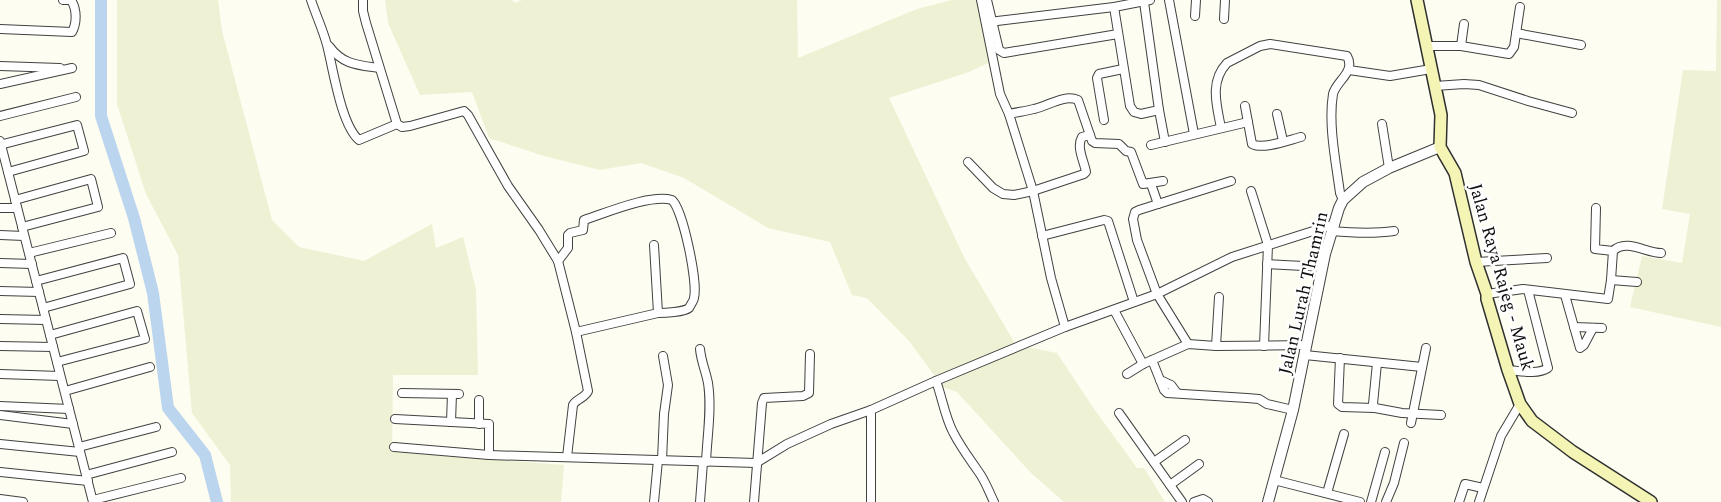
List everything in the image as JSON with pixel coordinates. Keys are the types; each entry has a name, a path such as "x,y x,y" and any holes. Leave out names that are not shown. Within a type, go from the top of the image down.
{"main road":[{"path":"1417,0 1441,114 1440,147"},
{"name":"Jalan Raya Rajeg - Mauk","path":"1440,147 1455,174 1476,262 1520,404 1532,421 1549,436 1647,501"}],"street":[{"path":"0,30 72,32 75,8 71,0 63,0"},
{"path":"311,0 326,43 347,123 356,137 360,140 397,124"},
{"path":"363,0 366,23 397,124 402,127 410,126 464,111 508,186 558,261 576,332 588,391 586,395 576,400 573,405 567,457"},
{"path":"981,0 999,50 1004,52 1118,34"},
{"path":"987,0 1000,94 1009,114 1033,191 1042,236 1065,327"},
{"path":"1169,0 1194,134"},
{"path":"1195,16 1196,0"},
{"path":"1224,19 1226,0"},
{"path":"989,22 1114,7 1147,1 1159,110 1166,142"},
{"path":"1114,7 1130,106 1134,112 1141,114 1159,110"},
{"path":"1426,46 1462,46 1509,54 1514,48 1520,7"},
{"path":"1462,46 1464,24"},
{"path":"1516,33 1581,45"},
{"path":"326,43 336,55 345,61 380,68"},
{"path":"1221,128 1214,89 1223,67 1227,63 1260,46 1270,44 1346,56 1349,58 1349,70 1335,90 1332,133 1340,193 1343,200"},
{"path":"0,66 72,68 0,84"},
{"path":"1104,120 1097,78 1102,72 1123,69"},
{"path":"1349,70 1390,76 1431,69"},
{"path":"1435,86 1479,85 1572,113"},
{"path":"0,116 76,97"},
{"path":"1009,114 1036,109 1061,99 1073,98 1078,100 1095,144 1119,144 1126,151 1131,152 1142,184 1164,181"},
{"path":"1245,106 1252,144 1255,146 1263,146 1301,137"},
{"path":"1277,114 1283,141"},
{"path":"1151,145 1248,122"},
{"path":"1382,124 1389,168"},
{"path":"0,179 9,176 84,151 77,125 0,144 9,176 24,236 32,264 93,501 182,478"},
{"path":"968,162 993,188 1003,194 1014,195 1033,191 1084,174 1086,172 1079,141 1082,137 1090,135"},
{"name":"Jalan Lurah Thamrin","path":"1268,502 1293,410 1322,267 1343,200 1363,182 1389,168 1440,147"},
{"path":"15,200 91,179 98,207 22,227"},
{"path":"1188,344 1157,294 1137,240 1133,219 1135,212 1139,210 1231,182"},
{"path":"1151,184 1158,204"},
{"path":"1251,191 1268,245 1264,346"},
{"path":"558,261 568,248 568,235 583,230 584,220 641,202 662,198 672,200 676,207 690,249 694,298 690,306 685,310 658,313 576,332"},
{"path":"0,208 17,208"},
{"path":"1596,208 1595,249 1613,251 1616,248 1628,246 1661,253"},
{"path":"1042,236 1104,220 1108,221 1134,302"},
{"path":"394,447 489,455 756,463 787,444 822,428 871,410 1065,327 1157,294 1232,257 1334,227 1365,234 1394,230"},
{"path":"29,253 111,233"},
{"path":"0,235 24,236"},
{"path":"654,245 658,313"},
{"path":"1487,294 1510,290 1528,290 1608,300 1613,251"},
{"path":"36,281 123,258 130,284 43,308"},
{"path":"1476,262 1547,258"},
{"path":"0,263 32,264"},
{"path":"1267,264 1322,267"},
{"path":"1611,280 1637,282"},
{"path":"1508,370 1540,372 1548,368 1528,290"},
{"path":"0,291 39,292"},
{"path":"1565,295 1582,348 1592,328"},
{"path":"1216,346 1219,297"},
{"path":"1114,310 1143,364"},
{"path":"50,335 137,311 145,338 57,362"},
{"path":"0,319 46,320"},
{"path":"1574,327 1602,328"},
{"path":"1127,374 1143,364 1188,344 1264,346 1306,350 1340,358 1422,367"},
{"path":"0,346 53,347"},
{"path":"1410,423 1426,348"},
{"path":"700,349 701,361 708,382 709,400 700,502"},
{"path":"754,502 762,403 764,398 809,394 810,354"},
{"path":"654,502 668,385 662,356"},
{"path":"1340,358 1338,404 1342,407 1375,408 1412,414 1441,415"},
{"path":"1152,360 1160,380 1171,385 1177,393 1247,398 1258,400 1270,406 1293,410"},
{"path":"1375,408 1373,404 1377,363"},
{"path":"65,391 150,367"},
{"path":"0,374 60,376"},
{"path":"936,381 953,432 969,461 979,472 994,502"},
{"path":"402,393 455,394 451,422"},
{"path":"479,400 479,424"},
{"path":"1479,502 1501,436 1520,404"},
{"path":"0,406 69,409"},
{"path":"871,410 871,502"},
{"path":"1118,413 1182,502"},
{"path":"0,415 73,424"},
{"path":"395,419 489,424 489,455"},
{"path":"0,444 80,449 156,427"},
{"path":"1327,493 1344,434"},
{"path":"1154,462 1185,440"},
{"path":"1386,502 1394,483 1404,443"},
{"path":"0,472 87,478 172,452"},
{"path":"1371,502 1385,452"},
{"path":"1170,485 1199,464"},
{"path":"1274,480 1360,502"},
{"path":"1459,502 1465,484 1483,488"},
{"path":"0,499 17,502"},
{"path":"1194,502 1203,499 1208,502"}],"green space":[{"path":"117,0 218,0 222,31 272,220 299,247 364,261 432,224 436,248 463,237 476,290 478,375 393,375 392,452 564,465 561,502 231,502 230,465 192,413 178,255 146,194 117,104"},
{"path":"385,0 512,0 515,3 522,0 797,0 798,58 917,9 952,0 982,0 997,59 969,72 889,98 965,259 1016,345 1057,353 1094,409 1137,468 1144,468 1165,502 1064,502 1030,472 957,392 943,387 909,341 867,298 852,295 830,242 768,228 684,178 641,163 600,170 544,156 489,138 472,92 420,95 388,23"},
{"path":"1717,0 1721,0 1721,327 1630,307 1642,256 1682,263 1690,214 1662,209 1683,70 1716,71"}],"waterway":[{"path":"101,0 101,116 134,218 153,293 168,408 205,455 217,502"}]}
